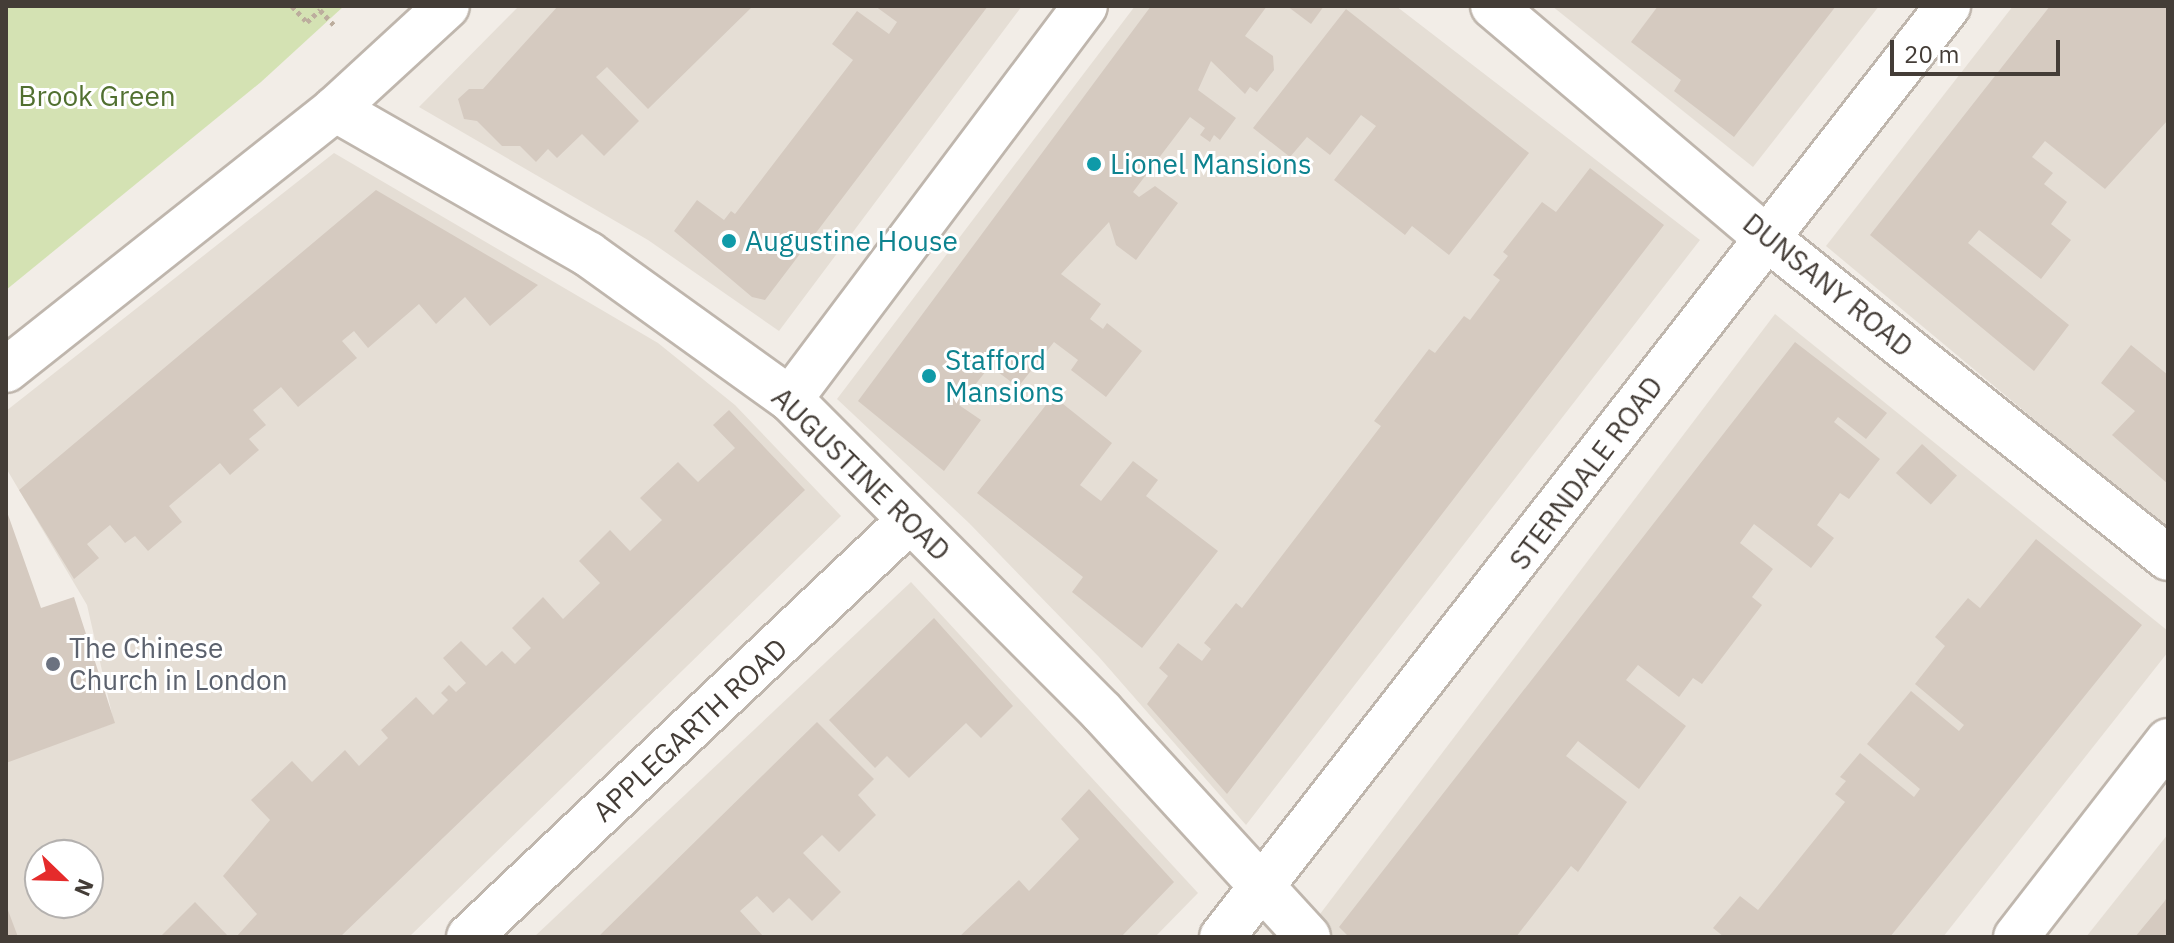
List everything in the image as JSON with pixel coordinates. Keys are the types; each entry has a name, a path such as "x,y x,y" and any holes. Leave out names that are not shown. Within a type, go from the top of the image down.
{"street":[{"path":"6,370 335,109 447,6"},
{"path":"790,399 1085,6"},
{"name":"DUNSANY ROAD","path":"1493,6 1767,238 2168,558"},
{"name":"STERNDALE ROAD","path":"1222,937 1265,887 1948,6"},
{"name":"AUGUSTINE ROAD","path":"335,109 588,254 790,399 1102,712 1308,937"},
{"name":"APPLEGARTH ROAD","path":"469,937 909,521"},
{"path":"2016,937 2168,741"}],"path":[{"path":"292,6 307,22 320,10 334,25"}],"shaded area":[{"path":"519,6 1022,6 779,331 648,240 419,107"},
{"path":"1135,6 1396,6 1700,240 1246,825 1099,657 969,523 837,399"},
{"path":"1552,6 1879,6 1753,167"},
{"path":"2013,6 2168,6 2168,531 1826,246"},
{"path":"334,153 658,343 735,405 841,516 409,937 6,937 6,762 114,723 87,605 6,468 6,411"},
{"path":"1775,314 2168,631 2168,652 1943,937 1334,937 1317,918"},
{"path":"911,582 1198,893 1155,937 534,937"},
{"path":"2168,834 2168,937 2086,937"}],"green space":[{"name":"Brook Green","path":"6,6 344,6 261,82 6,290"}],"building":[{"path":"558,6 753,6 648,109 607,67 596,77 639,121 604,156 582,134 557,158 548,149 536,162 520,146 502,146 477,121 464,119 458,99 469,89 483,89"},
{"path":"875,6 988,6 765,300 752,297 674,231 697,200 724,220 731,211 735,214 853,60 832,44 857,11 889,34 897,22"},
{"name":"Lionel Mansions","path":"1151,6 1267,6 1245,36 1273,56 1274,70 1257,92 1250,87 1245,94 1211,61 1198,90 1236,118 1220,140 1214,135 1210,142 1200,135 1205,128 1190,117 1133,192 1139,197 1155,186 1178,203 1136,260 1116,245 1109,222 1061,274 1101,304 1090,319 1103,329 1107,323 1142,351 1106,397 1071,370 1078,360 1054,342 1018,387 990,366 959,405 981,420 944,471 858,401"},
{"path":"1287,6 1324,6 1311,24"},
{"path":"1658,6 1836,6 1734,137 1674,91 1681,80 1631,42"},
{"path":"2050,6 2168,6 2168,120 2105,189 2045,141 2032,157 2053,173 2044,184 2067,202 2051,224 2071,240 2041,279 1979,230 1968,243 2069,325 2034,371 1870,235"},
{"path":"1346,9 1529,153 1449,255 1412,226 1405,235 1334,180 1376,126 1361,115 1330,155 1307,137 1290,157 1253,128"},
{"path":"1590,168 1664,225 1227,794 1147,704 1168,676 1159,668 1178,643 1202,661 1211,649 1204,643 1236,603 1242,608 1381,426 1374,421 1429,349 1435,353 1464,316 1470,320 1500,280 1493,275 1508,256 1503,252 1542,202 1556,212"},
{"path":"376,190 538,285 490,326 465,297 436,324 419,304 368,348 354,331 342,341 357,358 298,407 281,387 253,410 266,425 249,439 259,450 230,475 220,463 169,506 182,522 148,551 135,536 125,543 110,525 87,544 99,558 74,579 19,490"},
{"path":"1795,342 1887,413 1866,439 1838,417 1834,422 1880,459 1849,499 1840,493 1817,525 1834,538 1811,568 1754,524 1740,543 1773,569 1752,597 1762,605 1702,684 1693,678 1679,697 1638,665 1626,680 1686,726 1639,789 1578,741 1566,756 1627,802 1578,872 1571,866 1516,937 1349,937 1339,927"},
{"path":"2131,345 2168,375 2168,484 2112,435 2135,411 2101,383"},
{"path":"1053,396 1112,443 1080,485 1101,501 1133,461 1158,480 1146,496 1218,551 1142,648 1072,592 1083,577 977,493"},
{"path":"729,410 805,490 340,937 236,937 257,914 223,876 270,820 251,800 292,761 312,782 345,750 359,766 388,738 381,730 416,697 433,715 448,700 441,693 449,685 456,692 466,683 443,658 461,641 486,666 502,651 515,664 531,648 512,628 543,597 563,619 600,583 579,561 610,530 630,551 662,520 640,498 678,462 698,482 735,448 713,425"},
{"path":"1922,444 1957,475 1931,504 1896,473"},
{"name":"The Chinese Church in London","path":"6,509 41,608 74,597 115,723 6,763"},
{"path":"2036,539 2142,625 1890,937 1724,937 1713,928 1740,896 1758,910 1845,802 1835,794 1846,781 1840,777 1860,753 1914,797 1920,789 1867,744 1911,691 1959,731 1964,725 1915,684 1945,646 1935,637 1968,598 1980,608"},
{"path":"934,618 1013,706 981,738 966,723 909,778 887,756 875,768 829,720"},
{"path":"817,722 874,779 858,795 876,815 839,852 822,835 803,853 841,892 812,921 789,898 773,913 757,896 740,911 764,937 598,937"},
{"path":"1089,789 1174,882 1121,937 959,937 1019,880 1029,891 1079,839 1061,819"},
{"path":"2168,896 2168,937 2135,937 2164,902"},
{"path":"195,902 229,937 160,937"},
{"path":"6,905 18,937 6,937"}],"place":[{"name":"Lionel Mansions","path":"1094,164"},
{"name":"Augustine House","path":"729,241"},
{"name":"Stafford Mansions","path":"929,376"},
{"name":"The Chinese Church in London","path":"53,664"}]}
